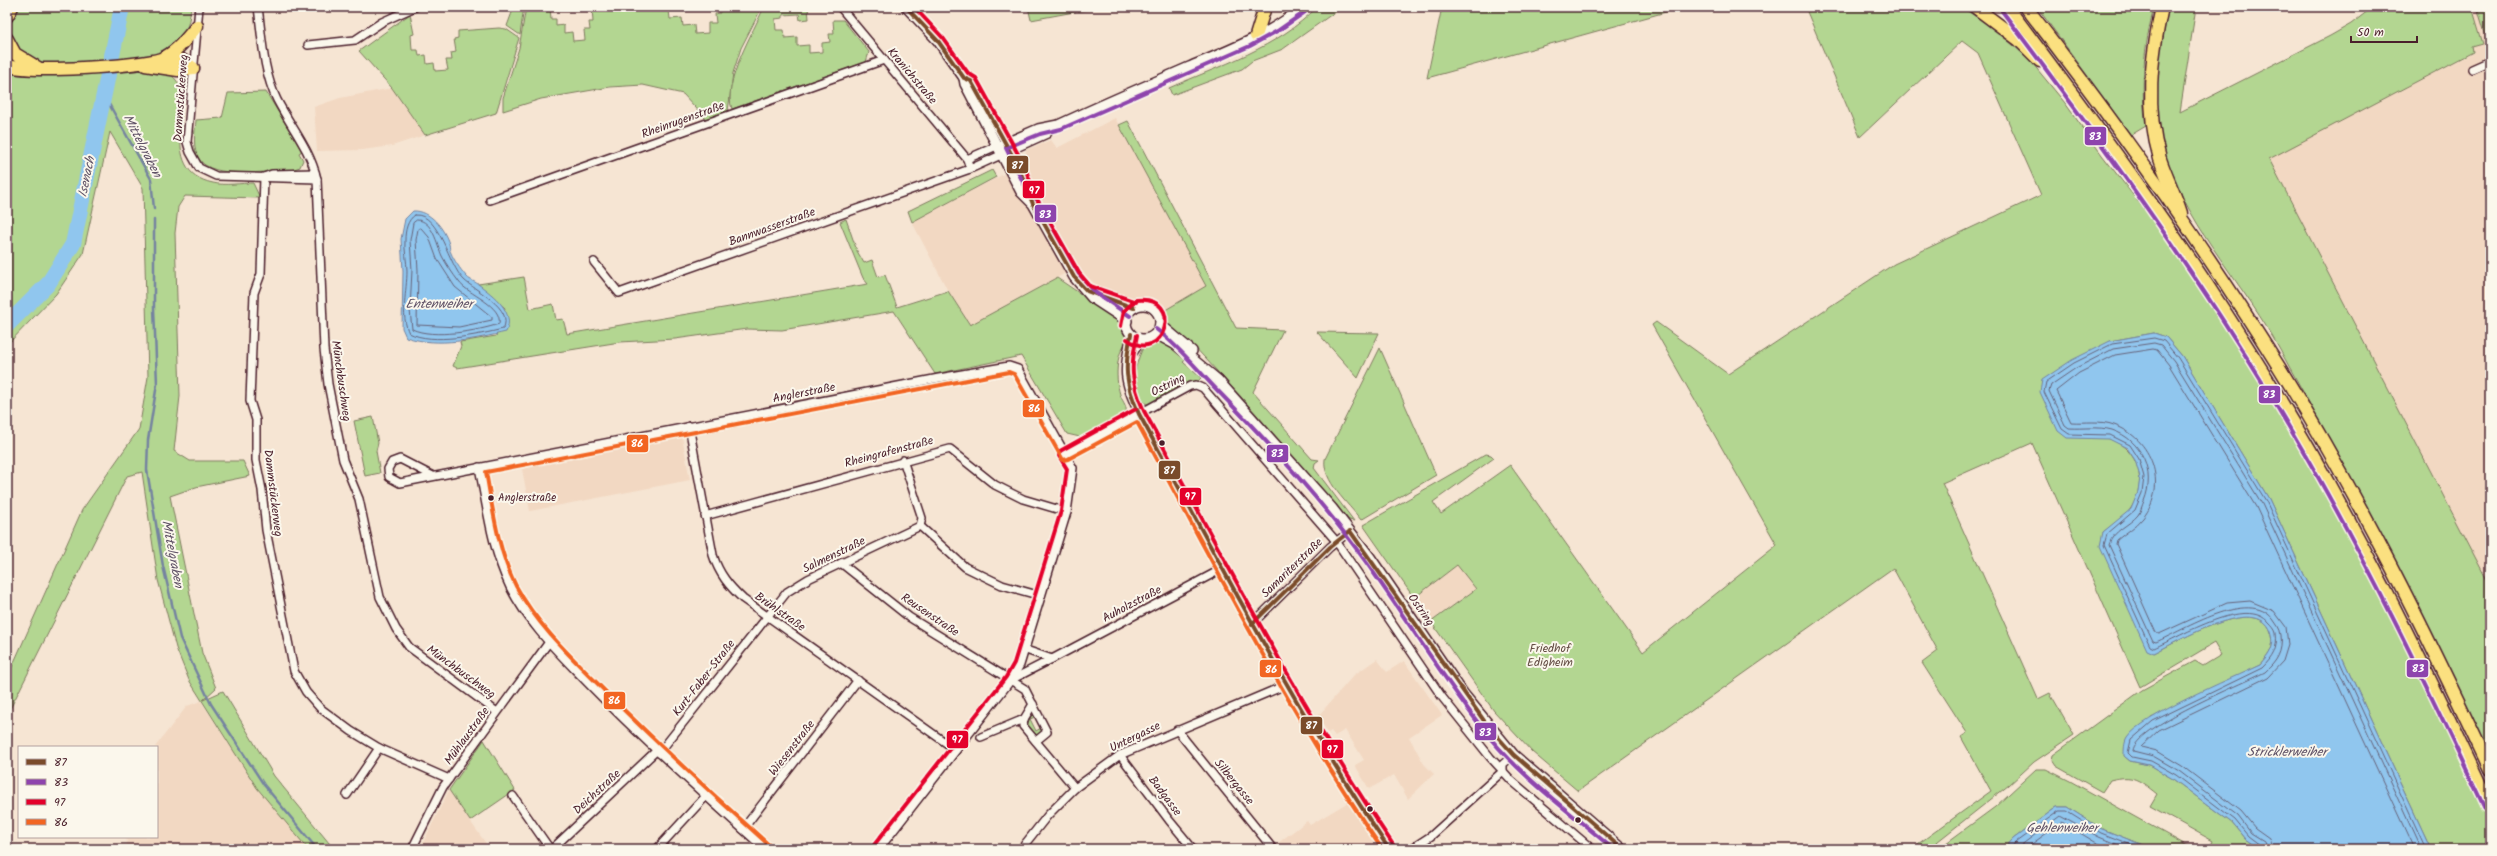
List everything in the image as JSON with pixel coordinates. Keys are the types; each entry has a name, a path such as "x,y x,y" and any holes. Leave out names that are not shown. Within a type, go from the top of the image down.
{"highway":[{"path":"7,16 12,7"},
{"path":"1256,36 1265,7"},
{"path":"1975,7 2020,40 2064,82"},
{"path":"2007,7 2120,158 2203,278 2305,443 2377,574 2490,806"},
{"path":"2026,7 2125,139 2184,224 2280,369 2390,563 2490,769"},
{"path":"2162,7 2151,73 2152,123 2155,138 2184,224"},
{"path":"162,59 181,45 197,26"},
{"path":"7,39 15,54 40,69"},
{"path":"7,65 26,69 40,69 98,66 162,59 182,60 193,68"},
{"path":"134,63 178,70 193,68"}],"street":[{"name":"Dammstückerweg","path":"199,7 187,142 193,160 199,168 216,176 264,177 272,174 316,176"},
{"name":"Münchbuschweg","path":"258,7 271,86 310,155 316,176 324,349 328,384 343,460 359,500 380,597 396,629 409,647 497,712"},
{"path":"308,45 355,40 382,22 415,7"},
{"name":"Kranichstraße","path":"840,7 967,159"},
{"path":"906,7 938,41 964,78 965,84 1001,143 1022,192 1033,204 1074,277 1092,298 1127,321 1131,334 1126,356 1126,387 1139,414 1286,685 1350,793 1388,849"},
{"path":"970,169 967,159 1038,128 1052,126 1256,36 1300,7"},
{"name":"Rheinrugenstraße","path":"490,200 884,60"},
{"path":"2472,69 2490,61"},
{"name":"Bannwasserstraße","path":"594,262 619,293 970,169 1047,134 1052,126"},
{"name":"Dammstückerweg","path":"264,177 261,274 254,293 250,401 256,420 256,460 262,490 266,530 294,671 306,692 320,708 379,748 449,779"},
{"path":"1087,291 1134,308 1143,305 1152,307 1158,313 1160,324 1156,334 1142,339 1126,364"},
{"path":"1127,321 1134,308"},
{"name":"Ostring","path":"1160,324 1181,340 1210,374 1304,475 1350,531 1463,693 1514,754 1622,849"},
{"path":"1131,334 1142,339"},
{"name":"Ostring","path":"1156,334 1176,345 1210,374"},
{"name":"Anglerstraße","path":"433,476 400,459 392,462 388,469 389,477 400,483 689,426 1015,366 1065,454"},
{"name":"Ostring","path":"1065,454 1190,386 1196,385 1203,388 1336,541 1442,697 1503,771 1592,849"},
{"name":"Brühlstraße","path":"689,426 713,555 720,573 734,591 956,750"},
{"name":"Rheingrafenstraße","path":"705,516 903,460 950,449 995,485 1023,499 1067,512"},
{"path":"879,849 1011,680 1026,650 1067,512 1073,468 1065,454"},
{"path":"903,460 922,518 920,526 965,567 1002,585 1041,596"},
{"path":"479,468 494,538 504,573 518,601 549,642 657,752 765,849"},
{"name":"Salmenstraße","path":"767,616 787,592 841,563 920,526"},
{"name":"Samariterstraße","path":"1252,624 1336,541 1350,531"},
{"name":"Reusenstraße","path":"841,563 909,617 1026,689 1047,732 1036,741"},
{"name":"Auholzstraße","path":"1011,680 1222,569"},
{"name":"Kurt-Faber-Straße","path":"657,752 767,616"},
{"name":"Mühlaustraße","path":"412,849 449,779 549,642"},
{"path":"1026,650 1050,660"},
{"name":"Wiesenstraße","path":"743,829 858,680"},
{"name":"Untergasse","path":"1021,849 1048,815 1075,788 1120,755 1286,685"},
{"path":"1033,704 1024,719 1024,726 1075,788"},
{"path":"981,737 1024,719"},
{"name":"Silbergasse","path":"1177,730 1273,849"},
{"path":"347,795 379,748"},
{"name":"Deichstraße","path":"551,849 657,752"},
{"path":"1411,849 1431,836 1503,771 1503,764 1514,754"},
{"name":"Badgasse","path":"1120,755 1193,849"},
{"path":"513,796 551,849"},
{"path":"657,849 706,796"}],"shaded area":[{"path":"2472,7 2477,7 2488,42 2490,40 2490,586 2268,158 2473,53 2472,47 2483,44"},
{"path":"392,88 425,135 392,146 362,150 317,151 314,107 340,98"},
{"path":"1115,118 1207,287 1162,312 1152,304 1132,304 1094,283 1077,267 970,325 948,291 912,222 1025,163 1026,150 1051,140 1057,148"},
{"path":"682,437 690,480 530,511 522,469"},
{"path":"1457,565 1476,589 1431,622 1414,598"},
{"path":"1377,659 1387,672 1404,661 1442,715 1409,737 1424,764 1434,774 1408,799 1394,775 1369,789 1355,765 1364,760 1345,730 1335,736 1331,731 1328,733 1318,716 1354,675"},
{"path":"201,701 257,788 308,849 128,849 126,838 158,838 158,746 156,746 187,706"},
{"path":"449,790 470,821 490,849 420,849"},
{"path":"1350,801 1380,849 1276,849 1274,846 1307,821 1310,825"}],"green space":[{"path":"18,7 191,7 185,34 180,41 162,53 153,56 120,60 80,63 46,63 28,59 19,50 12,38 10,26 12,18"},
{"path":"514,7 524,7 520,35 507,26"},
{"path":"526,7 550,7 551,19 556,19 556,26 564,25 564,33 572,32 573,41 585,40 584,30 590,30 589,22 593,22 592,7 661,7 661,10 669,10 670,19 682,18 683,26 694,25 695,34 708,33 708,23 716,23 715,14 720,13 719,7 762,7 741,48 733,73 728,111 706,119 683,94 643,85 610,87 541,99 503,111 503,98 519,48"},
{"path":"764,7 808,7 809,19 800,20 799,14 783,15 783,18 775,19 776,30 784,30 785,38 797,37 797,46 809,45 809,53 822,52 822,43 830,42 829,34 834,34 833,20 843,20 869,52 866,62 732,109 730,98 731,85 735,72 740,57"},
{"path":"1028,7 1101,7 1031,20"},
{"path":"1317,7 1342,7 1283,49 1252,61 1242,69 1172,95 1169,88 1228,63 1267,44 1302,21"},
{"path":"1442,7 1684,7 1427,78"},
{"name":"Friedhof Edigheim","path":"1805,7 1961,7 1992,27 2028,58 2065,103 2102,155 2177,252 2290,428 2363,559 2465,768 2490,821 2490,849 2431,849 2269,499 2182,356 2166,337 2154,333 2110,341 2089,437 2108,438 2120,444 2128,451 2138,468 2139,488 2136,498 2129,511 2103,532 2154,653 2198,631 2216,624 2234,619 2250,617 2263,621 2271,632 2273,642 2269,654 2260,665 2151,718 2124,756 2130,761 2149,765 2173,779 2232,823 2245,839 2260,849 2209,849 2213,841 2150,806 2157,794 2141,782 2131,778 2118,778 2110,780 2102,792 2056,766 2052,760 2053,755 2142,690 2195,661 2203,666 2221,655 2214,643 2140,687 2032,443 1942,483 2038,699 2050,693 2074,735 2034,762 2009,785 1928,849 1911,849 1991,791 1961,737 1967,733 1922,663 1938,651 1893,568 1578,791 1532,752 1494,711 1431,622 1476,589 1457,565 1414,598 1363,525 1486,454 1491,455 1494,458 1433,502 1441,514 1510,465 1643,652 1777,545 1652,325 1656,322 1728,374 1894,264 2041,195 1978,53 1962,41 1860,137"},
{"path":"2037,7 2154,7 2145,51 2143,96 2146,126 2131,135"},
{"path":"2169,7 2196,7 2180,112 2330,36 2351,24 2373,7 2472,7 2483,44 2472,47 2473,52 2269,159 2490,586 2490,755 2415,601 2308,400 2252,304 2205,236 2178,188 2162,143 2156,104 2158,66"},
{"path":"2477,7 2490,7 2490,40 2488,43"},
{"path":"410,14 414,34 411,35 412,50 418,50 419,56 426,55 427,64 434,63 435,71 448,70 446,60 452,60 451,53 456,52 454,39 458,38 458,31 499,28 506,29 519,38 496,113 425,135 392,88 359,51"},
{"path":"136,68 159,71 168,74 172,76 179,86 182,99 180,132 181,149 186,164 195,176 218,184 253,183 260,198 185,196 178,207 175,233 180,396 174,451 190,461 243,461 250,476 196,487 170,496 202,653 216,688 203,700 223,691 274,776 334,849 308,849 257,788 189,680 176,648 158,580 142,472 127,476 7,715 7,679 11,669 82,510 139,429 148,377 143,188 110,132 83,254 56,294 7,345 7,70 37,75"},
{"path":"266,92 302,151 299,153 303,160 300,167 291,170 242,173 216,170 206,166 199,159 195,150 194,140 196,120 222,118 228,93"},
{"path":"1128,121 1236,328 1283,330 1253,392 1312,459 1319,460 1315,463 1314,468 1354,521 1349,520 1242,398 1192,344 1166,324 1162,312 1206,286 1119,125"},
{"path":"992,170 996,177 912,222 908,211"},
{"path":"846,219 857,251 864,263 872,260 878,277 885,275 897,307 948,291 970,325 1057,278 1122,322 1128,335 1127,342 1120,353 1118,360 1117,376 1119,391 1126,412 1080,437 1067,434 1021,356 935,374 894,311 782,330 747,329 675,339 620,342 457,368 453,366 461,346 460,342 496,336 505,308 478,284 524,277 530,309 553,304 556,320 563,319 567,334 868,284 863,278 840,222"},
{"path":"1317,332 1379,333 1358,378"},
{"path":"1161,339 1188,358 1183,362 1201,378 1198,381 1191,382 1148,405 1137,393 1135,385 1136,368 1141,351 1145,344"},
{"path":"1380,348 1436,475 1361,520 1343,499 1332,483 1325,467 1325,459"},
{"path":"373,417 378,443 376,451 380,473 365,476 354,421"},
{"path":"1032,715 1035,717 1030,719 1036,731 1041,728 1043,731 1037,736 1027,724"},
{"path":"484,740 515,790 470,821 449,790"},
{"path":"2036,769 2046,769 2070,781 2193,849 2153,849 2102,829 2067,807 2057,807 2013,839 2004,849 1938,849 1995,807"}],"water":[{"name":"Entenweiher","path":"413,211 425,213 436,221 447,238 450,252 455,262 469,279 490,293 501,305 508,318 506,332 470,340 444,342 431,342 406,337 402,328 403,271 401,239 405,219"},
{"name":"Stricklerweiher","path":"2154,333 2166,337 2182,356 2269,499 2431,849 2260,849 2245,839 2232,823 2173,779 2149,765 2130,761 2124,756 2126,740 2136,729 2150,719 2188,698 2260,665 2269,654 2273,642 2271,632 2263,621 2250,617 2234,619 2216,624 2198,631 2154,653 2147,650 2100,546 2103,532 2131,509 2138,492 2140,477 2135,460 2127,448 2109,439 2067,438 2058,431 2040,392 2042,380 2072,360 2110,341"},
{"name":"Gehlenweiher","path":"2057,807 2067,807 2102,829 2153,849 2004,849 2013,839"}],"waterway":[{"name":"Isenach","path":"7,325 48,284 73,244 122,7"},
{"name":"Mittelgraben","path":"104,95 151,179 154,209"},
{"name":"Mittelgraben","path":"154,220 154,308 157,384 148,440 147,470 163,566 180,638 211,704 264,785 317,849"}],"transit line":[{"name":"87","path":"906,7 938,41 964,78 971,81 1018,166 1033,204 1074,277 1087,291 1134,308"},
{"name":"97","path":"914,7 943,38 968,73 976,78 1023,163 1038,201 1079,273 1090,286 1136,302"},
{"name":"83","path":"2002,11 2079,113 2153,217 2190,270 2259,377 2319,478 2369,571 2440,713 2485,809"},
{"name":"83","path":"1130,316 1096,293 1079,274 1038,201 1026,188 1006,148 1040,134 1061,129 1250,46 1279,30 1305,12"},
{"name":"97","path":"1121,326 1124,311 1136,300 1152,301 1161,308 1165,317 1164,328 1160,337 1151,344 1140,345 1127,339"},
{"name":"83","path":"1156,329 1181,352 1259,433 1315,496 1366,562 1452,687 1496,745 1544,792 1613,849"},
{"name":"87","path":"1131,334 1127,356 1127,375 1128,384 1139,414 1228,580 1290,689 1322,743 1389,849"},
{"name":"97","path":"1137,335 1133,356 1133,374 1136,391 1144,411 1233,577 1295,686 1327,740 1394,846"},
{"name":"86","path":"769,845 618,704 563,649 533,613 516,586 500,545 486,472 1009,372 1014,374 1063,460 1068,459 1137,422 1224,585 1284,692 1348,798 1382,849"},
{"name":"97","path":"874,845 1006,677 1014,663 1061,511 1067,469 1059,456 1060,451 1136,409"},
{"name":"87","path":"1350,531 1487,725 1514,755 1622,849"},
{"name":"87","path":"1252,624 1330,547 1350,531"}],"place":[{"name":"Anglerstraße","path":"491,498"}]}
